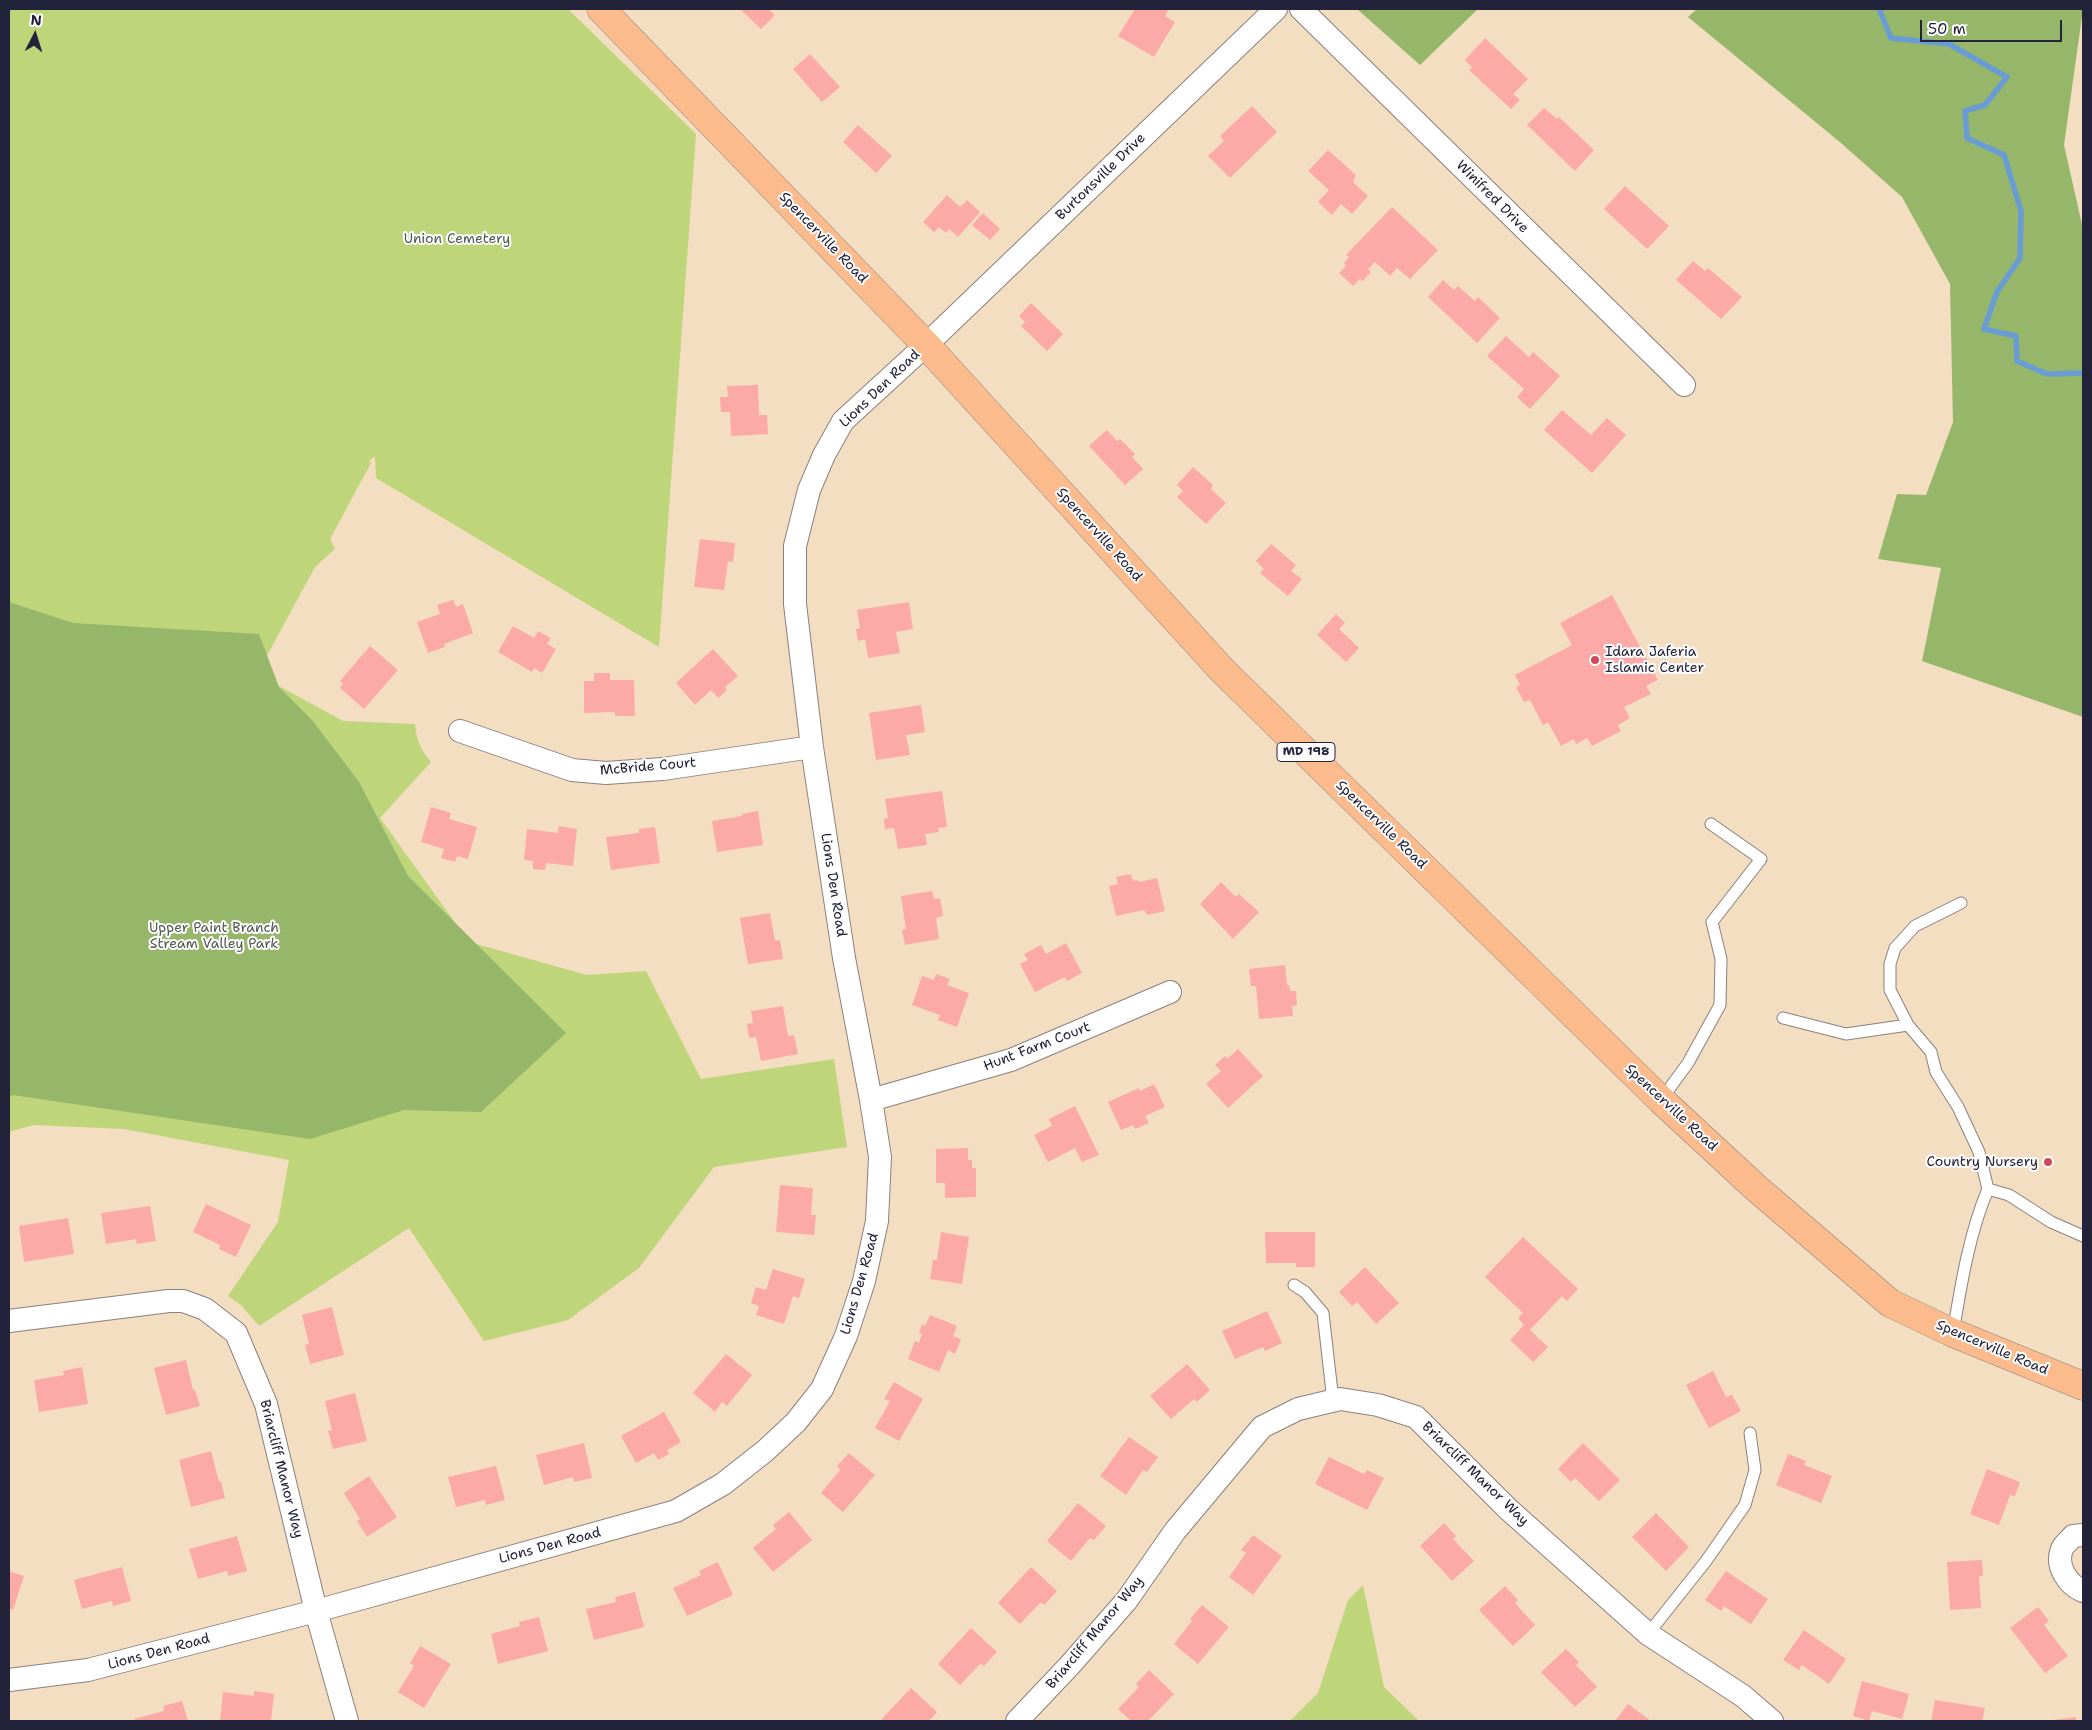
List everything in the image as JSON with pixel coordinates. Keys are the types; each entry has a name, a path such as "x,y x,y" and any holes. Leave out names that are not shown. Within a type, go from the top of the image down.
{"main road":[{"name":"Spencerville Road","path":"606,11 926,346 1222,670 1661,1100 1755,1186 1890,1303 1952,1334 2083,1386"}],"street":[{"name":"Burtonsville Drive","path":"926,346 1276,9"},
{"name":"Winifred Drive","path":"1301,9 1684,385"},
{"name":"Lions Den Road","path":"9,1680 88,1670 316,1611 676,1511 722,1484 765,1451 796,1422 822,1389 846,1336 864,1281 878,1221 880,1157 844,958 812,747 795,604 795,546 809,490 824,455 843,421 926,346"},
{"name":"McBride Court","path":"460,731 572,770 606,773 663,768 812,747"},
{"name":"Hunt Farm Court","path":"871,1100 1011,1060 1170,992"},
{"name":"Briarcliff Manor Way","path":"9,1321 160,1302 183,1301 205,1309 236,1333 266,1404 316,1611 346,1721"},
{"name":"Briarcliff Manor Way","path":"1017,1721 1070,1665 1127,1600 1175,1531 1262,1427 1298,1409 1340,1399 1378,1404 1416,1417 1508,1509 1648,1634 1743,1696 1772,1721"},
{"path":"2083,1534 2073,1536 2062,1549 2060,1564 2067,1580 2075,1588 2083,1592"}],"lane":[{"path":"1661,1100 1688,1063 1720,1005 1721,959 1712,922 1761,859 1711,824"},
{"path":"1952,1334 1964,1270 1980,1207 1988,1189 1979,1152 1958,1107 1936,1072 1931,1052 1908,1025 1890,990 1890,964 1895,948 1915,926 1960,903"},
{"path":"1783,1018 1846,1034 1908,1025"},
{"path":"1988,1189 2010,1195 2051,1222 2083,1236"},
{"path":"1294,1285 1305,1292 1323,1313 1333,1400"},
{"path":"1648,1634 1706,1561 1745,1505 1755,1470 1750,1433"}],"green space":[{"path":"9,9 568,9 696,134 659,647 376,478 375,456 369,461 371,463 330,539 335,549 315,567 257,674 343,721 415,724 424,754 431,762 380,818 469,942 587,975 646,971 701,1079 834,1059 847,1147 714,1167 639,1268 568,1320 484,1341 409,1228 259,1326 241,1305 228,1296 278,1222 289,1160 124,1129 33,1125 9,1132"},
{"path":"1357,9 1478,9 1420,65"},
{"path":"1697,9 2083,9 2064,145 2083,229 2083,717 1922,661 1941,568 1878,559 1897,494 1926,495 1953,422 1950,284 1902,197 1841,143 1688,17"},
{"name":"Upper Paint Branch Stream Valley Park","path":"9,602 73,623 259,634 279,687 312,720 359,782 408,876 566,1033 481,1112 404,1110 310,1139 13,1095 9,1097"},
{"path":"1363,1585 1384,1687 1419,1721 1290,1721 1318,1693 1348,1600"}],"building":[{"path":"740,9 768,9 775,15 761,29"},
{"path":"1135,9 1169,9 1165,16 1175,22 1154,57 1118,36"},
{"path":"1485,38 1528,79 1513,94 1520,100 1511,109 1469,70 1472,67 1465,60"},
{"path":"810,54 840,87 822,102 793,69"},
{"path":"1252,106 1277,132 1230,178 1208,156 1224,141 1220,136"},
{"path":"1544,108 1557,119 1559,117 1594,150 1575,171 1527,125"},
{"path":"858,125 892,156 876,173 843,142"},
{"path":"1328,150 1356,175 1353,182 1368,196 1352,214 1341,204 1332,215 1318,202 1329,190 1308,171"},
{"path":"1625,186 1669,226 1647,249 1604,209"},
{"path":"947,195 960,207 967,200 980,212 958,237 949,229 946,233 939,227 934,232 923,222"},
{"path":"1392,207 1438,250 1410,279 1397,268 1390,276 1375,262 1368,269 1371,272 1363,281 1360,279 1353,286 1339,273 1346,266 1344,263 1349,257 1346,255"},
{"path":"983,213 1000,229 990,240 972,225"},
{"path":"1693,261 1705,271 1708,268 1742,297 1721,319 1676,280"},
{"path":"1443,280 1454,290 1458,286 1475,301 1478,297 1500,318 1477,343 1428,297"},
{"path":"1031,303 1063,334 1047,351 1021,326 1025,322 1019,316"},
{"path":"1506,336 1529,357 1533,352 1560,376 1530,409 1517,397 1524,389 1487,356"},
{"path":"758,385 759,415 767,415 768,434 731,436 730,412 721,412 720,397 728,397 727,386"},
{"path":"1562,410 1591,435 1607,418 1626,435 1592,473 1544,430"},
{"path":"1107,430 1117,441 1120,439 1135,454 1132,457 1143,469 1125,485 1089,446"},
{"path":"1193,467 1213,485 1211,489 1226,503 1206,524 1177,497 1183,491 1177,485"},
{"path":"700,539 735,543 733,562 728,561 724,590 694,587"},
{"path":"1271,544 1296,565 1291,571 1302,579 1288,596 1260,573 1264,569 1256,561"},
{"name":"Idara Jaferia Islamic Center","path":"1612,595 1658,680 1646,686 1651,694 1624,707 1630,718 1618,725 1621,731 1592,746 1587,738 1576,744 1574,739 1561,746 1548,722 1543,725 1530,700 1524,702 1516,687 1520,685 1515,675 1572,645 1560,623"},
{"path":"453,600 456,607 463,604 473,633 444,644 445,647 428,653 417,622 440,614 437,605"},
{"path":"909,602 913,629 896,632 900,653 868,658 865,639 858,641 856,629 860,628 857,610"},
{"path":"1336,614 1345,623 1339,629 1359,648 1346,662 1317,635"},
{"path":"513,626 534,638 538,631 551,638 547,644 556,649 542,673 534,668 532,672 498,652"},
{"path":"370,646 398,670 364,709 340,688 343,684 340,681"},
{"path":"713,649 738,676 725,687 727,690 718,698 711,690 695,705 676,683"},
{"path":"594,673 610,673 610,680 634,680 635,716 615,716 615,712 584,713 584,681 594,681"},
{"path":"921,705 925,732 906,735 910,755 876,760 869,713"},
{"path":"942,791 947,827 938,828 939,832 925,834 927,845 898,849 894,828 885,829 884,819 888,818 885,799"},
{"path":"431,807 451,813 449,819 477,827 468,859 457,856 455,862 441,858 444,849 421,842"},
{"path":"758,811 763,845 717,852 712,821"},
{"path":"559,826 577,829 573,866 546,863 545,870 533,869 533,861 524,860 527,829 558,833"},
{"path":"655,827 660,863 611,870 606,837 639,833 639,829"},
{"path":"1131,874 1133,881 1138,880 1139,882 1157,878 1165,911 1147,915 1144,910 1116,916 1109,886 1118,884 1116,877"},
{"path":"1221,882 1236,897 1239,894 1259,912 1233,939 1200,904"},
{"path":"932,891 934,899 940,898 943,916 936,918 939,939 905,945 902,930 906,929 901,896"},
{"path":"770,913 775,941 780,940 783,959 748,964 740,918"},
{"path":"1066,943 1082,973 1067,981 1065,977 1035,992 1020,964 1028,960 1024,954 1041,945 1046,954"},
{"path":"1285,965 1287,985 1289,985 1290,991 1296,991 1297,1005 1292,1006 1293,1016 1259,1019 1256,986 1251,986 1249,969"},
{"path":"936,974 950,979 947,985 969,993 957,1027 938,1020 940,1015 912,1005 922,976 934,980"},
{"path":"783,1006 788,1036 794,1035 798,1054 761,1061 756,1037 749,1038 747,1024 753,1023 751,1011"},
{"path":"1238,1049 1263,1076 1228,1108 1206,1084 1221,1071 1215,1065 1225,1056 1227,1059"},
{"path":"1154,1084 1165,1107 1145,1116 1149,1123 1135,1129 1133,1125 1121,1130 1108,1102 1139,1088 1140,1091"},
{"path":"1075,1106 1099,1155 1082,1162 1075,1148 1048,1162 1034,1135 1052,1126 1049,1119"},
{"path":"968,1148 968,1160 972,1160 972,1168 976,1168 976,1197 945,1198 945,1183 936,1183 936,1149"},
{"path":"780,1185 813,1188 811,1215 816,1215 814,1235 776,1232"},
{"path":"206,1204 251,1225 236,1257 219,1249 220,1245 193,1232"},
{"path":"150,1206 156,1241 137,1244 136,1239 106,1244 101,1213"},
{"path":"68,1218 74,1254 24,1262 19,1226"},
{"path":"941,1232 969,1237 962,1284 930,1279 933,1260 937,1260"},
{"path":"1265,1232 1315,1232 1315,1267 1296,1267 1296,1263 1266,1263"},
{"path":"1523,1237 1578,1289 1567,1301 1562,1296 1530,1330 1548,1347 1533,1362 1510,1340 1524,1325 1518,1318 1523,1313 1485,1277"},
{"path":"1365,1267 1399,1303 1376,1324 1357,1302 1352,1306 1339,1292"},
{"path":"773,1269 805,1279 799,1298 793,1296 784,1324 756,1315 759,1306 751,1303 756,1287 766,1290"},
{"path":"332,1307 344,1355 310,1364 305,1345 309,1344 302,1315"},
{"path":"1267,1311 1282,1343 1265,1351 1263,1347 1235,1359 1222,1331"},
{"path":"930,1315 957,1326 953,1336 961,1339 955,1354 948,1350 939,1372 908,1359 915,1341 919,1343 922,1334 919,1333 922,1324 925,1326"},
{"path":"726,1354 752,1375 727,1406 722,1402 715,1412 693,1393"},
{"path":"186,1360 193,1390 195,1390 200,1406 166,1415 154,1368"},
{"path":"1187,1364 1210,1390 1197,1402 1194,1399 1171,1419 1150,1396"},
{"path":"82,1367 88,1404 39,1412 34,1380 64,1375 63,1371"},
{"path":"1713,1371 1726,1397 1732,1395 1741,1411 1709,1428 1686,1385"},
{"path":"894,1382 923,1399 899,1441 875,1428 890,1401 884,1399"},
{"path":"355,1393 367,1441 333,1449 328,1431 332,1430 325,1401"},
{"path":"664,1412 681,1442 667,1450 669,1454 658,1460 654,1453 636,1463 621,1436"},
{"path":"1129,1437 1158,1457 1147,1472 1143,1470 1126,1495 1100,1476"},
{"path":"584,1443 592,1478 574,1482 573,1477 544,1485 536,1455"},
{"path":"1583,1443 1620,1480 1599,1501 1575,1478 1571,1482 1558,1469"},
{"path":"211,1451 225,1498 191,1507 179,1460"},
{"path":"849,1453 875,1475 843,1512 821,1493 840,1470 837,1466"},
{"path":"1788,1454 1806,1461 1804,1465 1832,1476 1821,1503 1776,1485"},
{"path":"1329,1457 1364,1474 1367,1470 1384,1478 1367,1510 1315,1484"},
{"path":"496,1466 505,1500 486,1505 485,1500 456,1507 448,1477"},
{"path":"1987,1469 2020,1482 2015,1496 2010,1495 1999,1525 1970,1514"},
{"path":"369,1476 397,1517 367,1537 357,1521 360,1519 344,1493"},
{"path":"1078,1503 1106,1526 1094,1540 1090,1538 1071,1561 1047,1541"},
{"path":"789,1512 812,1540 773,1572 753,1548 776,1529 773,1525"},
{"path":"1656,1513 1689,1547 1666,1571 1632,1537"},
{"path":"1444,1523 1456,1536 1453,1539 1474,1561 1452,1581 1420,1546"},
{"path":"1253,1535 1282,1556 1253,1595 1229,1577 1246,1553 1241,1550"},
{"path":"237,1536 247,1571 228,1576 227,1571 198,1579 189,1549"},
{"path":"1982,1560 1983,1576 1979,1576 1981,1608 1950,1610 1947,1562"},
{"path":"718,1562 733,1595 687,1616 673,1588 701,1575 699,1571"},
{"path":"122,1567 131,1601 113,1606 112,1601 82,1609 74,1580"},
{"path":"1031,1567 1057,1591 1044,1605 1041,1602 1020,1624 998,1603"},
{"path":"9,1571 24,1576 13,1610 9,1608"},
{"path":"1726,1571 1768,1599 1751,1624 1724,1606 1721,1611 1705,1600"},
{"path":"1505,1586 1518,1600 1515,1603 1535,1625 1513,1646 1479,1610"},
{"path":"635,1592 644,1627 594,1640 586,1609 616,1602 615,1597"},
{"path":"1202,1605 1229,1627 1198,1664 1174,1644 1192,1621 1190,1619"},
{"path":"2038,1607 2049,1621 2044,1625 2068,1656 2045,1673 2010,1628"},
{"path":"539,1617 548,1651 498,1664 491,1634 520,1626 519,1622"},
{"path":"971,1628 997,1652 984,1666 981,1663 960,1685 938,1664"},
{"path":"1804,1630 1846,1659 1829,1684 1802,1665 1799,1670 1783,1660"},
{"path":"420,1646 451,1664 424,1708 398,1692 414,1666 410,1663"},
{"path":"1566,1649 1579,1662 1576,1665 1597,1687 1575,1707 1541,1672"},
{"path":"1149,1670 1174,1694 1148,1721 1131,1721 1118,1709 1139,1687 1136,1684"},
{"path":"1862,1681 1909,1694 1902,1719 1872,1711 1869,1721 1853,1716"},
{"path":"911,1688 937,1712 929,1721 880,1721"},
{"path":"254,1691 274,1694 271,1721 220,1721 223,1692 254,1696"},
{"path":"1935,1700 1985,1708 1982,1721 1931,1721"},
{"path":"182,1701 188,1721 135,1721 134,1719 164,1711 163,1706"},
{"path":"1628,1704 1651,1721 1615,1721"},
{"path":"2076,1717 2076,1721 2053,1721 2053,1720"}],"waterway":[{"path":"1879,9 1891,38 1949,44 2007,77 1985,105 1965,111 1967,138 2004,155 2021,211 2020,258 1997,292 1984,329 2016,336 2017,361 2047,374 2083,373"}],"place":[{"name":"Idara Jaferia Islamic Center","path":"1595,660"},
{"name":"Country Nursery","path":"2048,1162"}],"park label":[{"name":"Union Cemetery","path":"457,239"}]}
